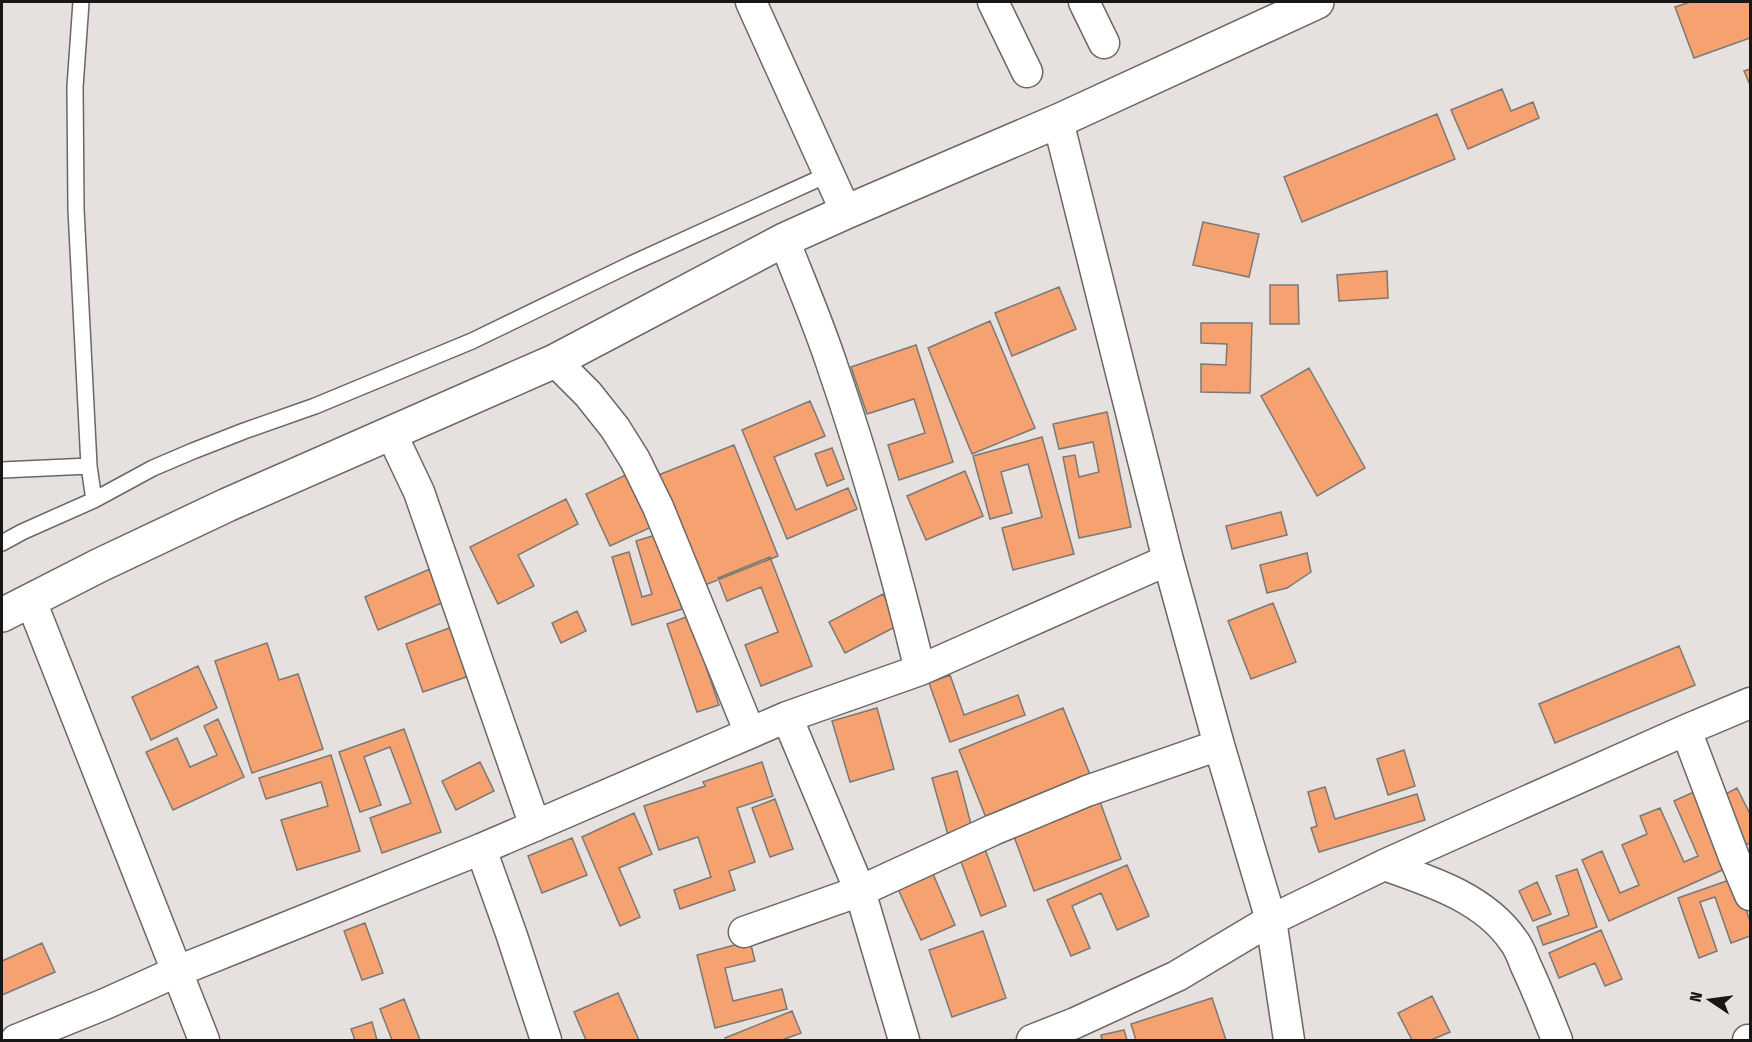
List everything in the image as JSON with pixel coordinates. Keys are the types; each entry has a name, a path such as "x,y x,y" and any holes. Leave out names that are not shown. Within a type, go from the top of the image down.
{"highway":[{"path":"2,615 100,565 227,505 555,361 784,240 1058,121 1317,2"}],"street":[{"path":"751,2 846,212"},
{"path":"993,2 1027,72"},
{"path":"1084,2 1104,43"},
{"path":"1058,121 1168,560 1218,745 1271,920 1289,1041"},
{"path":"784,240 833,366 853,429 892,557 920,670"},
{"path":"555,361 588,394 615,428 635,460 658,507 750,733"},
{"path":"391,433 419,492 534,826"},
{"path":"16,1041 178,971 481,849 788,717 920,670 1168,560"},
{"path":"31,601 204,1041"},
{"path":"1032,1041 1177,976 1271,920 1384,866 1750,703"},
{"path":"788,717 861,891 904,1041"},
{"path":"1686,730 1750,895"},
{"path":"744,932 861,891 993,830 1087,790 1218,745"},
{"path":"481,849 546,1041"},
{"path":"1384,866 1434,883 1475,905 1498,921 1515,941 1540,995 1557,1041"}],"lane":[{"path":"81,2 75,87 76,209 89,466 94,500"},
{"path":"2,543 94,500 153,468 244,431 315,406 472,341 631,264 829,174"},
{"path":"2,470 89,466"}],"building":[{"path":"1690,2 1750,2 1750,38 1694,58 1675,7"},
{"path":"1750,69 1750,85 1744,71"},
{"path":"1502,89 1511,111 1533,102 1539,118 1468,149 1451,110"},
{"path":"1437,114 1455,159 1302,222 1284,177"},
{"path":"1203,222 1259,234 1249,277 1193,265"},
{"path":"1387,271 1388,298 1339,301 1337,275"},
{"path":"1270,285 1298,285 1299,324 1270,324"},
{"path":"1059,287 1076,329 1012,356 995,313"},
{"path":"990,321 1035,428 972,454 928,348"},
{"path":"1201,323 1252,323 1250,393 1201,392 1201,364 1226,365 1227,344 1201,343"},
{"path":"916,345 953,462 899,480 888,445 925,433 914,399 867,414 851,367"},
{"path":"1309,368 1365,468 1317,496 1261,396"},
{"path":"810,401 825,436 774,457 796,510 848,488 857,509 787,539 742,430"},
{"path":"1107,412 1131,527 1079,538 1063,457 1075,455 1079,477 1099,472 1093,442 1059,449 1053,424"},
{"path":"1042,437 1074,554 1013,570 1002,528 1042,517 1028,464 1001,472 1012,513 990,519 973,456"},
{"path":"734,445 778,556 700,587 656,476"},
{"path":"832,448 844,479 827,486 815,454"},
{"path":"634,471 658,524 610,546 586,494"},
{"path":"965,471 983,516 926,540 907,496"},
{"path":"566,499 578,524 518,555 534,586 498,604 470,547"},
{"path":"1281,512 1287,535 1232,549 1226,526"},
{"path":"659,534 682,609 632,625 612,557 629,552 642,597 652,594 636,541"},
{"path":"1307,553 1311,572 1287,588 1267,593 1260,565"},
{"path":"770,557 812,666 761,686 745,645 778,632 761,587 727,601 718,578"},
{"path":"430,569 444,602 378,630 365,597"},
{"path":"883,594 899,625 845,653 829,622"},
{"path":"1273,603 1296,662 1251,679 1228,621"},
{"path":"577,611 586,631 561,643 552,623"},
{"path":"689,616 719,705 697,712 667,624"},
{"path":"452,627 469,676 423,692 406,644"},
{"path":"267,643 279,680 298,674 323,749 252,773 215,661"},
{"path":"1679,646 1695,685 1555,743 1539,704"},
{"path":"198,666 217,708 151,740 132,697"},
{"path":"950,675 964,715 1018,695 1025,715 950,742 929,683"},
{"path":"877,708 894,769 850,782 832,721"},
{"path":"1063,708 1091,777 987,820 959,750"},
{"path":"218,719 244,777 173,810 146,752 177,738 190,767 217,755 204,726"},
{"path":"404,729 441,832 382,853 370,818 411,803 390,747 364,757 381,805 360,812 339,752"},
{"path":"1404,750 1415,786 1388,795 1377,759"},
{"path":"331,755 360,851 297,870 281,820 328,806 321,782 266,799 259,778"},
{"path":"480,762 494,791 456,810 442,781"},
{"path":"762,762 773,796 737,808 755,862 729,871 735,890 680,909 674,890 711,877 698,837 659,850 644,806 705,786 703,782"},
{"path":"957,771 972,828 948,835 932,778"},
{"path":"1325,787 1335,819 1417,794 1425,820 1319,852 1311,828 1317,826 1308,792"},
{"path":"1737,788 1750,814 1750,843 1742,847 1716,799"},
{"path":"1696,791 1729,867 1609,921 1582,860 1602,851 1620,893 1639,885 1622,845 1647,834 1640,816 1660,808 1684,862 1698,856 1674,801"},
{"path":"775,799 793,849 770,857 752,808"},
{"path":"1099,799 1121,859 1034,891 1012,831"},
{"path":"634,813 652,854 619,868 640,917 620,926 582,837"},
{"path":"572,838 587,875 542,893 528,856"},
{"path":"982,841 1006,906 981,916 957,851"},
{"path":"1127,865 1149,916 1117,930 1101,893 1072,906 1090,948 1071,956 1047,900"},
{"path":"1577,869 1597,927 1543,945 1537,927 1569,915 1556,876"},
{"path":"933,874 955,925 921,940 898,889"},
{"path":"1735,878 1750,921 1750,936 1731,943 1715,897 1700,902 1717,951 1699,958 1678,898"},
{"path":"1537,882 1551,914 1533,921 1519,891"},
{"path":"365,923 383,973 362,980 344,931"},
{"path":"1601,930 1622,979 1605,986 1595,963 1559,978 1549,953"},
{"path":"983,931 1006,998 952,1017 929,950"},
{"path":"750,941 755,961 725,968 733,1001 782,989 787,1009 715,1028 697,955"},
{"path":"42,943 55,972 2,995 2,961"},
{"path":"618,993 639,1040 586,1040 574,1012"},
{"path":"1432,996 1450,1032 1431,1040 1412,1040 1398,1013"},
{"path":"1212,998 1226,1040 1136,1040 1131,1024"},
{"path":"404,999 420,1040 392,1040 380,1009"},
{"path":"792,1011 801,1033 782,1040 726,1040 725,1038"},
{"path":"372,1022 377,1040 355,1040 351,1029"},
{"path":"1124,1030 1127,1040 1102,1040 1101,1035"}]}
